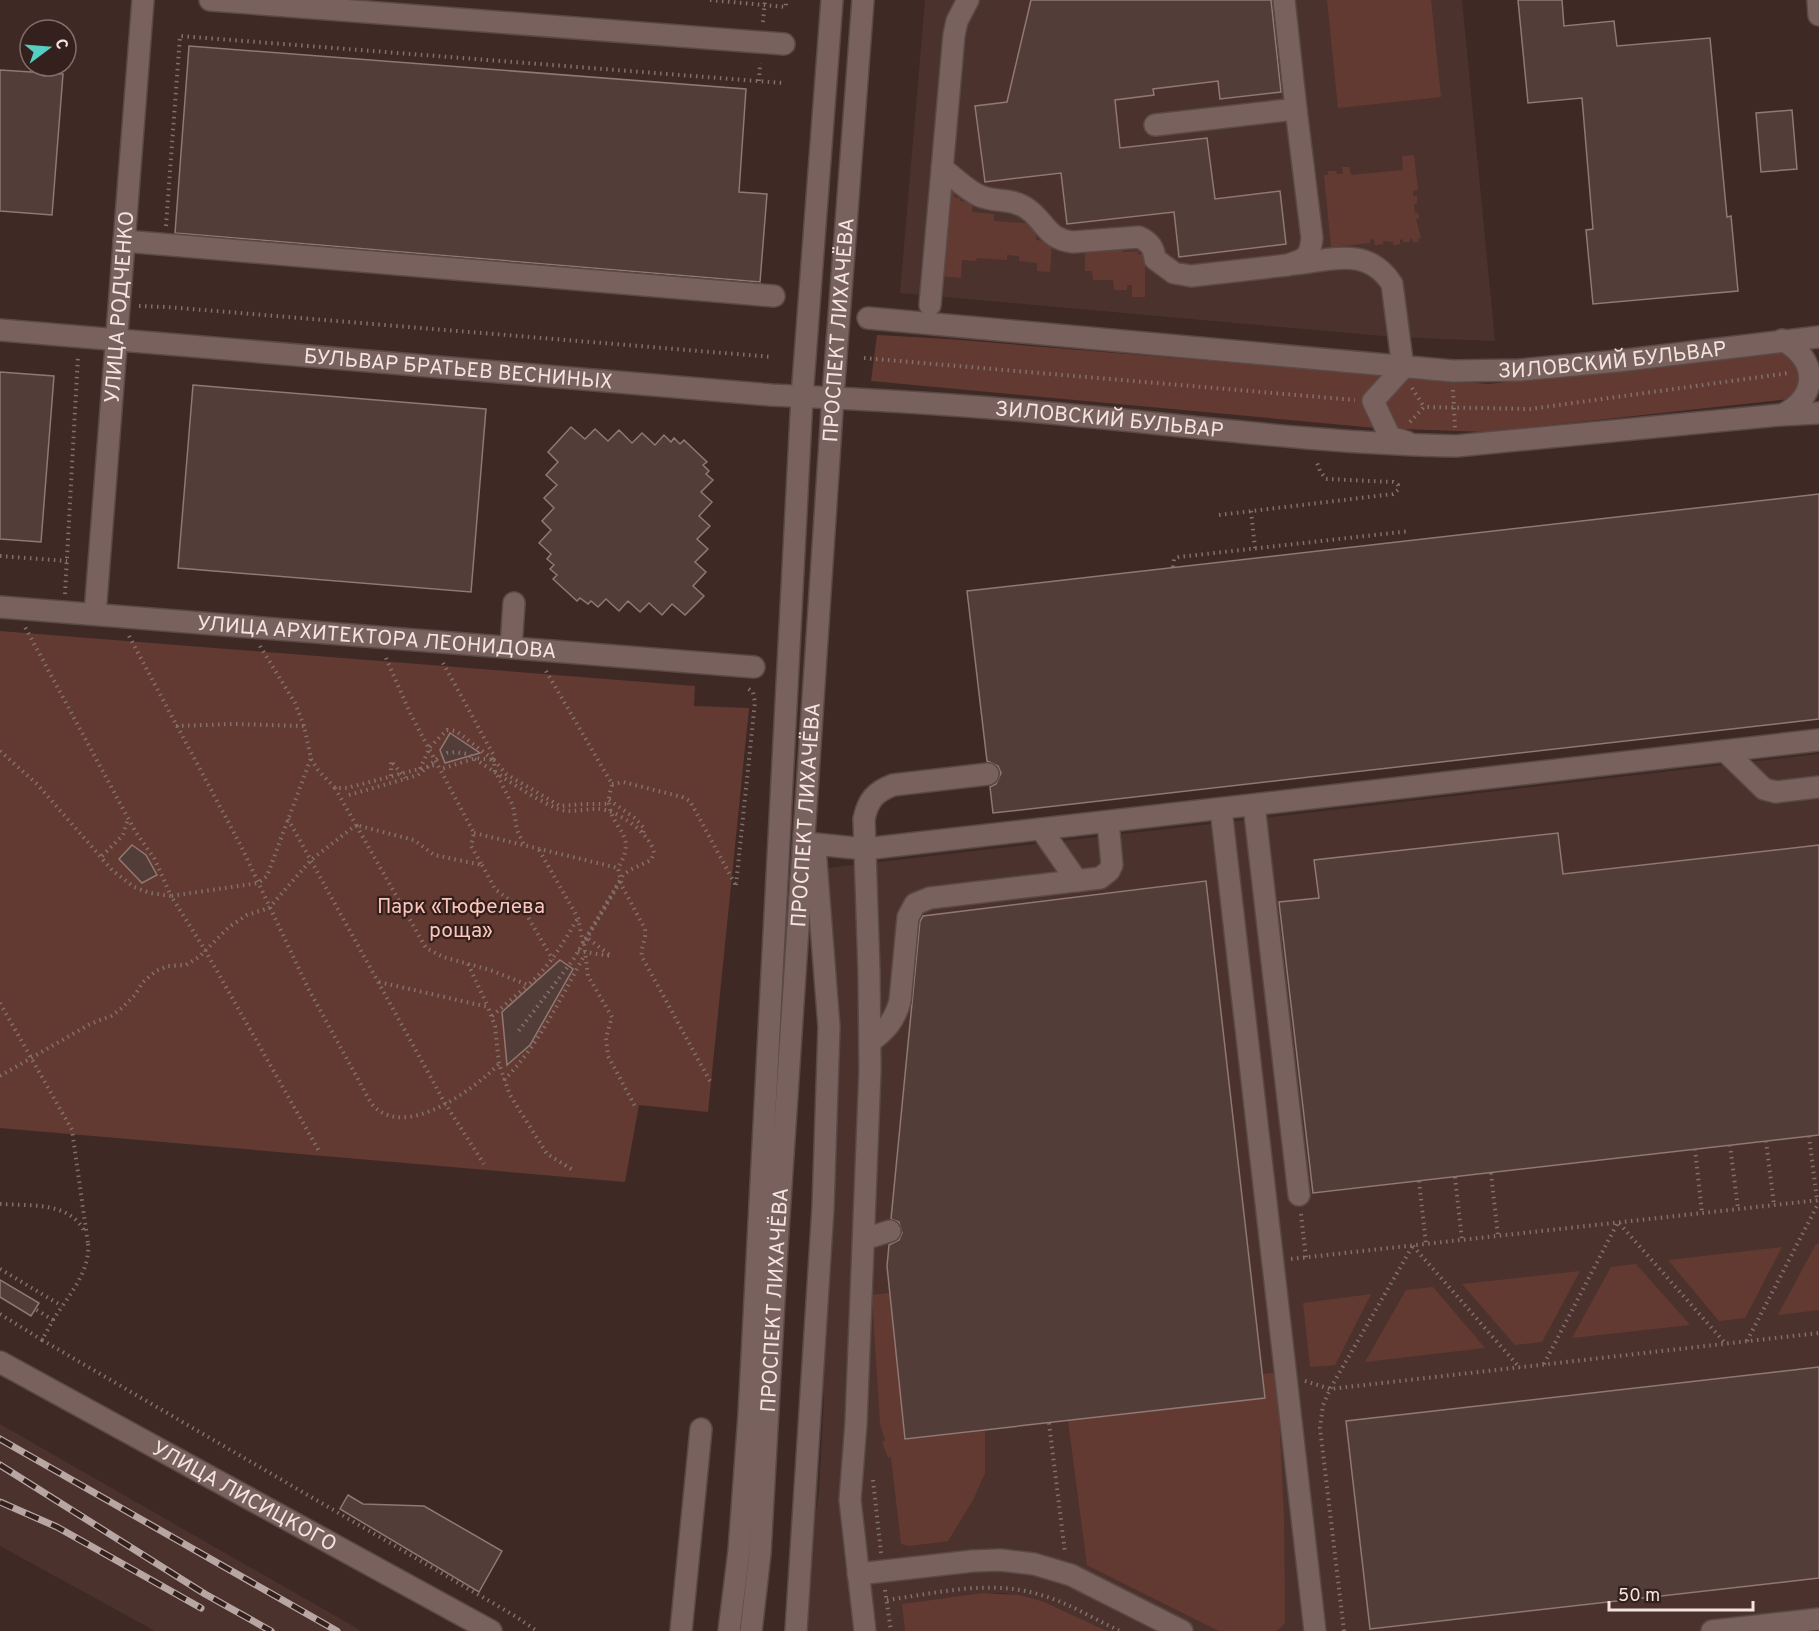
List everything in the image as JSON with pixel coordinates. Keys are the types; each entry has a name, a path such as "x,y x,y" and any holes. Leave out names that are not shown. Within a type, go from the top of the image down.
{"street":[{"name":"УЛИЦА РОДЧЕНКО","path":"95,614 143,0"},
{"path":"210,0 477,10 784,44"},
{"name":"ПРОСПЕКТ ЛИХАЧЁВА","path":"751,1631 760,1553 759,1415 802,397 832,0"},
{"name":"ПРОСПЕКТ ЛИХАЧЁВА","path":"729,1631 759,1415 778,1234 833,396 863,0"},
{"path":"930,305 956,27 968,0"},
{"path":"1284,0 1312,238 1310,251 1303,260 1288,265"},
{"path":"1818,0 1819,15"},
{"path":"1155,125 1296,109"},
{"path":"942,168 981,196 1011,200 1028,210 1051,234 1063,241 1139,237 1147,241 1154,249 1155,259 1174,273 1191,276 1361,259 1373,263 1385,272 1392,284 1403,368 1373,401"},
{"path":"124,241 774,296"},
{"name":"ЗИЛОВСКИЙ БУЛЬВАР","path":"868,318 1453,371 1520,370 1618,361 1819,337"},
{"name":"БУЛЬВАР БРАТЬЕВ ВЕСНИНЫХ","path":"0,330 802,397"},
{"path":"1782,340 1796,347 1806,358 1811,370 1811,383 1806,398 1797,408 1783,414"},
{"name":"ЗИЛОВСКИЙ БУЛЬВАР","path":"802,397 833,396 1062,414 1210,430 1416,446 1456,446 1783,414 1819,413"},
{"name":"ЗИЛОВСКИЙ БУЛЬВАР","path":"1373,401 1390,437 1416,446"},
{"path":"506,647 509,603"},
{"name":"УЛИЦА АРХИТЕКТОРА ЛЕОНИДОВА","path":"0,607 754,667"},
{"path":"815,844 865,849 1819,740"},
{"path":"1725,751 1759,786 1770,792 1819,787"},
{"path":"865,1631 850,1500 856,1423 870,1042 864,819 867,806 880,790 893,785 988,774"},
{"path":"1254,805 1299,1195"},
{"path":"1221,809 1315,1631"},
{"path":"796,1631 823,1208 829,1027 813,820"},
{"path":"870,1042 885,1031 898,1011 908,916 915,904 930,898 1100,878 1109,871 1112,858 1108,822"},
{"path":"1041,829 1077,881"},
{"path":"864,1239 890,1231"},
{"name":"УЛИЦА ЛИСИЦКОГО","path":"0,1362 491,1631"},
{"path":"681,1631 701,1429"},
{"path":"858,1574 973,1561 1000,1560 1034,1564 1067,1574 1182,1631"},
{"path":"1712,1631 1819,1619"}],"path":[{"path":"710,0 765,2 786,7 786,0"},
{"path":"763,22 765,2"},
{"path":"165,244 180,36 783,83"},
{"path":"759,81 760,63"},
{"path":"119,306 178,308 772,357"},
{"path":"65,598 79,338"},
{"path":"864,358 1373,401"},
{"path":"1453,371 1456,446"},
{"path":"1409,423 1424,407 1530,409 1790,373"},
{"path":"1219,515 1393,494 1398,490 1398,485 1393,482 1326,479 1316,460"},
{"path":"1251,511 1255,549"},
{"path":"1173,567 1174,559 1179,557 1410,531"},
{"path":"0,556 67,561"},
{"path":"120,616 241,846 308,988 377,1111 386,1116 411,1117 446,1105 466,1093 499,1064"},
{"path":"24,625 128,819 154,858 171,896 206,950 319,1151"},
{"path":"259,645 295,704 304,726 311,758 318,770 335,788 426,948 433,953 490,970 528,985"},
{"path":"386,657 411,715 474,833 471,846 495,889 525,912 553,960"},
{"path":"442,663 493,754 495,771 513,806 518,833 524,845"},
{"path":"546,670 612,784 609,802 612,815 626,839 624,857 618,868 620,882 646,931 642,957 711,1083"},
{"path":"612,784 623,782 686,798 736,885 755,702 751,689 743,686"},
{"path":"176,726 304,726"},
{"path":"420,769 430,747 447,730 452,729 494,760 506,774 560,806 609,802 635,818 644,828 643,834"},
{"path":"0,751 37,784 112,870 134,887 150,893 171,896 258,883 267,876 311,758"},
{"path":"348,795 418,775 447,753 468,754 561,810 606,810 625,819 643,834 653,848 651,860 623,875 554,987 517,1033"},
{"path":"441,769 476,758 494,760"},
{"path":"391,776 391,761 405,778"},
{"path":"335,788 347,788 438,764"},
{"path":"102,856 123,835 128,819"},
{"path":"288,819 446,1105 484,1164"},
{"path":"0,1076 90,1024 111,1016 135,995 143,982 156,971 168,966 186,965 200,957 229,927 247,915 269,908 311,860 356,825"},
{"path":"356,825 414,840 434,855 482,865"},
{"path":"474,833 618,868"},
{"path":"538,849 578,918 588,976 612,1017 606,1038 608,1056 636,1108"},
{"path":"584,943 620,882"},
{"path":"492,1016 542,974 578,918"},
{"path":"578,951 610,956 586,936"},
{"path":"504,1080 522,1062 536,1041 584,956"},
{"path":"468,964 492,1016 499,1064 510,1095 547,1154 573,1170"},
{"path":"379,982 488,1007"},
{"path":"0,1003 72,1130 88,1244 89,1253 84,1269 42,1340"},
{"path":"1747,1342 1818,1201 1809,1136"},
{"path":"1766,1141 1774,1205"},
{"path":"1730,1145 1738,1209"},
{"path":"1695,1149 1702,1213"},
{"path":"1491,1173 1498,1236"},
{"path":"1455,1177 1462,1240"},
{"path":"1419,1181 1426,1244"},
{"path":"1299,1195 1306,1258"},
{"path":"1273,1262 1818,1201"},
{"path":"0,1204 63,1211 82,1227 88,1244"},
{"path":"1618,1222 1726,1344"},
{"path":"1544,1365 1618,1222"},
{"path":"1412,1246 1520,1368"},
{"path":"1344,1631 1320,1428 1323,1405 1412,1246"},
{"path":"0,1269 62,1306"},
{"path":"35,1309 53,1320"},
{"path":"0,1314 495,1604 537,1631"},
{"path":"1330,1389 1819,1334"},
{"path":"1049,1423 1067,1574"},
{"path":"891,1631 887,1600 993,1587 1041,1595 1120,1631"}],"shaded area":[{"path":"925,0 1462,0 1495,341 1394,337 900,293"},
{"path":"1819,754 1819,1631 1107,1631 1042,1601 1003,1593 982,1593 903,1604 905,1631 803,1631 808,1555 819,1492 824,1399 819,1356 819,869"},
{"path":"0,1424 362,1631 155,1631 0,1546"}],"green space":[{"path":"1327,0 1431,0 1441,97 1338,108"},
{"path":"1414,155 1418,190 1413,191 1413,196 1417,196 1417,203 1414,204 1415,213 1418,213 1419,218 1416,219 1421,238 1418,242 1413,242 1412,238 1410,242 1400,240 1400,244 1393,245 1393,242 1383,241 1383,244 1375,245 1374,239 1370,240 1370,243 1331,247 1324,175 1328,175 1328,171 1343,174 1342,167 1349,167 1351,175 1403,170 1402,156"},
{"path":"950,190 955,190 954,197 960,198 960,201 973,202 972,212 994,214 994,221 1038,224 1036,240 1052,242 1050,272 1037,271 1037,263 1019,261 1019,256 1007,255 1007,260 977,258 976,261 962,260 961,278 942,276"},
{"path":"1123,247 1123,252 1138,251 1138,254 1145,254 1145,297 1132,297 1132,285 1127,285 1127,290 1114,290 1113,280 1093,280 1092,271 1085,271 1085,248"},
{"path":"877,335 1488,384 1787,349 1799,359 1803,384 1790,399 1486,432 1376,428 871,381"},
{"name":"Парк «Тюфелева роща»","path":"0,631 695,686 694,706 749,708 708,1112 639,1105 625,1182 0,1128"},
{"path":"1819,1243 1819,1310 1778,1315 1816,1244"},
{"path":"1782,1247 1745,1318 1719,1321 1668,1260"},
{"path":"1636,1264 1690,1325 1572,1338 1611,1267"},
{"path":"1580,1271 1542,1342 1515,1345 1462,1284"},
{"path":"1433,1287 1485,1348 1365,1362 1406,1290"},
{"path":"889,1293 905,1439 985,1430 985,1473 973,1500 948,1541 909,1546 901,1544 891,1457 888,1458 882,1442 885,1441 880,1423 872,1295"},
{"path":"1371,1294 1335,1365 1310,1367 1303,1303"},
{"path":"1280,1372 1278,1395 1284,1517 1285,1623 1277,1631 1219,1631 1087,1565 1068,1421 1265,1398 1263,1374"},
{"path":"982,1593 1018,1595 1042,1601 1107,1631 905,1631 902,1604"}],"building":[{"path":"1031,0 1271,0 1281,92 1220,99 1218,81 1153,89 1154,95 1115,100 1120,148 1207,138 1215,199 1280,191 1286,244 1179,257 1174,212 1067,224 1061,173 985,182 975,106 1007,102"},
{"path":"1518,0 1562,0 1564,26 1614,21 1617,46 1710,38 1727,217 1731,216 1738,291 1593,304 1586,230 1593,229 1582,98 1528,103"},
{"path":"189,46 746,89 739,192 767,194 760,282 175,233"},
{"path":"0,70 18,71 18,78 63,78 52,215 0,211"},
{"path":"1792,110 1797,169 1761,172 1756,113"},
{"path":"0,372 54,376 41,542 0,539"},
{"path":"193,385 486,409 471,592 178,568"},
{"path":"571,427 585,439 595,429 608,441 619,430 632,443 642,433 655,445 664,435 671,442 674,438 680,444 684,440 707,462 703,465 709,471 706,474 713,480 701,492 712,502 699,516 710,526 697,539 708,549 695,562 706,572 693,586 704,596 685,615 672,604 662,615 649,603 640,612 628,601 619,611 606,599 598,607 591,601 588,604 580,598 577,601 553,579 557,575 550,569 554,565 547,559 551,554 539,543 551,530 542,521 554,508 544,498 557,485 546,475 558,462 548,452"},
{"path":"1819,494 1819,719 993,813 990,787 996,784 1001,773 998,766 987,761 967,591"},
{"path":"450,733 480,753 445,763 440,750"},
{"path":"1558,833 1563,874 1819,845 1819,1135 1313,1193 1279,902 1319,898 1314,860"},
{"path":"132,845 146,855 157,875 142,883 119,859"},
{"path":"1206,881 1265,1398 905,1439 887,1266 889,1245 899,1240 902,1233 899,1222 891,1219 920,921 923,916"},
{"path":"560,960 573,969 530,1045 507,1065 502,1012"},
{"path":"0,1280 39,1303 31,1316 0,1297"},
{"path":"1819,1367 1819,1578 1370,1629 1346,1421"},
{"path":"348,1495 363,1504 424,1506 502,1551 479,1592 340,1509"}],"railway":[{"path":"0,1439 337,1631"},
{"path":"0,1465 205,1594 271,1631"},
{"path":"0,1502 57,1527 201,1608"}]}
